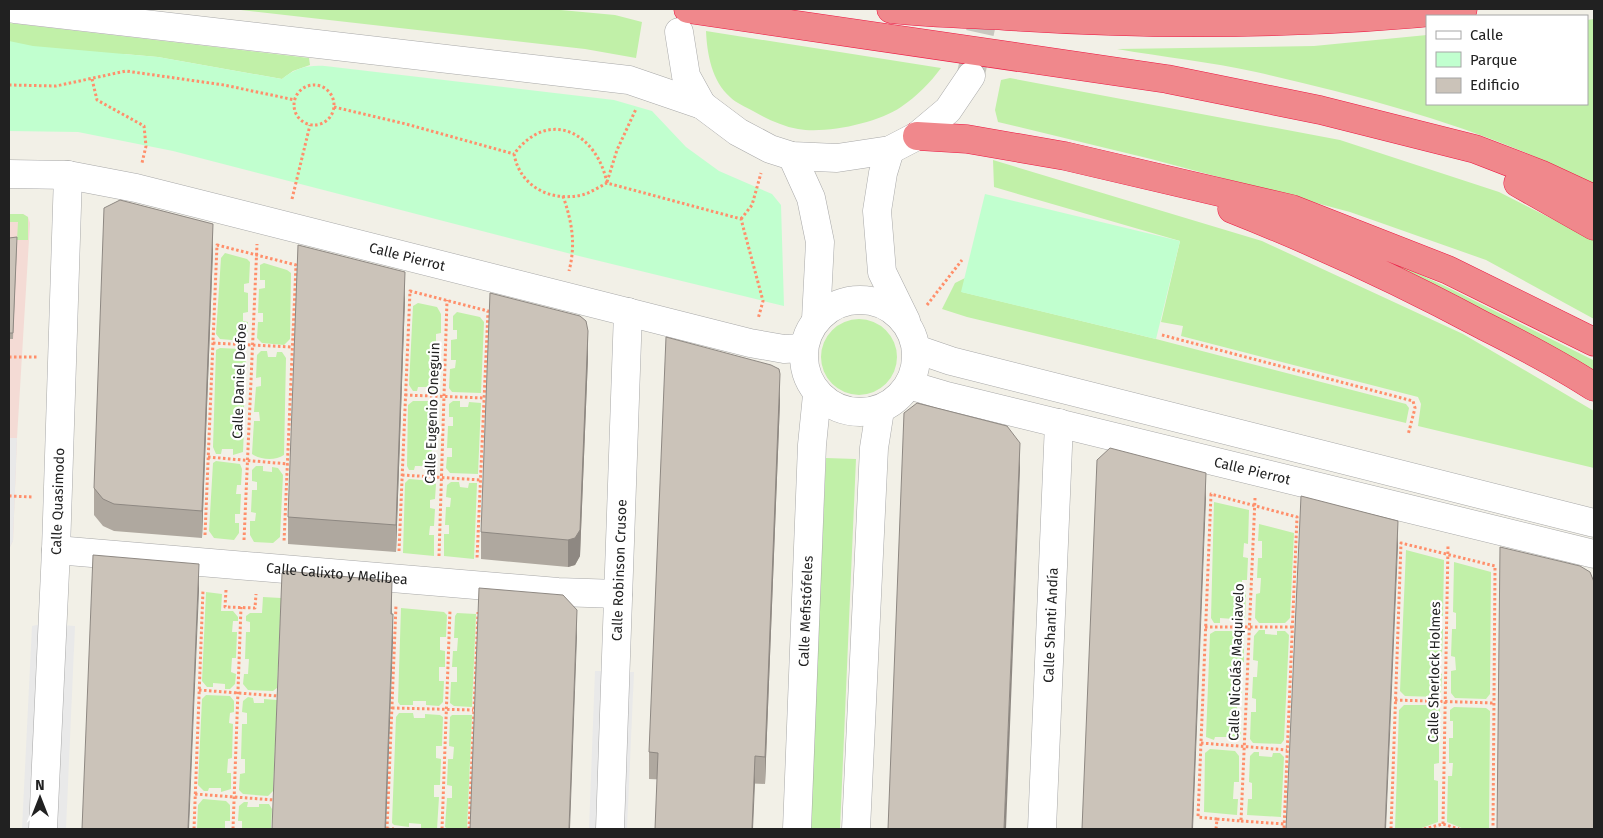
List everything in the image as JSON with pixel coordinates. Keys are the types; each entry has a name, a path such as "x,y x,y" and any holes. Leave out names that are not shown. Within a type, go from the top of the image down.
{"highway":[{"path":"892,9 1060,20 1166,22 1381,18 1463,9"},
{"path":"684,20 1167,79 1320,110 1431,140 1475,149 1540,174 1594,199"},
{"path":"918,136 967,139 1056,154 1292,209 1448,270 1594,342"},
{"path":"1431,140 1538,193 1594,226"},
{"path":"1149,177 1295,234 1434,299 1567,369 1594,387"}],"street":[{"path":"14,9 629,80 702,105 738,132 781,152 837,158 890,150 918,136 948,110 971,76"},
{"path":"684,20 686,76 702,105"},
{"path":"890,150 883,172 878,211 882,272 913,339 916,367 910,385 897,400 880,410 857,413 835,408 817,394 806,373 803,348 808,333 816,320 830,308 847,301 865,300 883,305 898,315 913,339 951,361 1594,523"},
{"path":"781,152 811,198 820,242 816,320"},
{"name":"Calle Pierrot","path":"9,174 68,175 136,188 750,343 784,349 803,348"},
{"name":"Calle Quasimodo","path":"43,829 56,550 68,175"},
{"name":"Calle Robinson Crusoe","path":"610,829 628,312"},
{"name":"Calle Pierrot","path":"910,385 943,395 1594,554"},
{"name":"Calle Mefistófeles","path":"797,829 812,446 817,394"},
{"path":"856,829 874,448 880,410"},
{"name":"Calle Shanti Andía","path":"1042,829 1059,423"},
{"name":"Calle Calixto y Melibea","path":"56,550 548,591 618,594"}],"path":[{"path":"9,85 56,86 126,71 224,85 295,100"},
{"path":"92,79 97,100 144,126 146,146 136,188"},
{"path":"315,84 322,86 331,94 334,107 327,120 310,125 296,113 295,100 304,87 315,84"},
{"path":"607,183 617,150 646,87"},
{"path":"334,107 406,124 514,154"},
{"path":"286,226 310,125"},
{"path":"607,183 604,166 583,138 564,128 542,131 521,145 514,154 517,169 541,193 563,196 583,194 607,183 741,219"},
{"path":"741,219 752,205 755,188 781,152"},
{"path":"563,196 572,225 574,254 564,296"},
{"name":"Calle Daniel Defoe","path":"244,544 258,219"},
{"path":"741,219 763,301 750,343"},
{"path":"205,541 217,246 296,265 284,548"},
{"path":"926,305 962,260"},
{"name":"Calle Eugenio Oneguin","path":"439,560 448,267"},
{"path":"398,557 410,291 488,311 477,563"},
{"path":"1162,335 1413,400 1415,408 1408,435"},
{"path":"213,343 292,347"},
{"path":"405,395 484,398"},
{"path":"208,457 288,464"},
{"name":"Calle Nicolás Maquiavelo","path":"1241,821 1256,470"},
{"path":"402,475 481,480"},
{"path":"1284,824 1198,817 1211,494 1297,517 1284,829"},
{"name":"Calle Sherlock Holmes","path":"1442,824 1449,520"},
{"path":"1391,829 1401,543 1495,566 1493,829"},
{"path":"194,829 203,587"},
{"path":"226,588 225,607 255,608 256,591"},
{"path":"394,829 388,829 396,602"},
{"path":"442,829 449,607"},
{"path":"233,829 241,608"},
{"path":"469,829 478,609"},
{"path":"1205,627 1293,627"},
{"path":"278,686 278,706"},
{"path":"199,690 278,696"},
{"path":"1395,700 1494,703"},
{"path":"392,708 473,710"},
{"path":"1201,744 1288,750"},
{"path":"273,810 274,791"},
{"path":"195,794 274,800"},
{"path":"1216,829 1217,819"},
{"path":"1424,829 1442,824 1459,829"}],"shaded area":[{"path":"9,214 23,214 28,217 30,223 17,438 13,541 9,549"},
{"path":"9,438 17,438 13,541 9,549"},
{"path":"41,624 32,829 22,829 32,626"},
{"path":"63,625 75,626 66,829 55,829"},
{"path":"595,671 603,671 597,829 589,829"},
{"path":"625,672 634,672 627,829 618,829"}],"green space":[{"path":"232,9 550,9 615,15 642,22 636,58 585,49"},
{"path":"1594,19 1594,184 1513,147 1386,105 1239,68 1117,49 1314,46 1426,35 1426,105 1588,105 1588,20"},
{"path":"9,23 309,58 310,65 293,71 282,79 158,57 124,54 9,67"},
{"path":"706,31 941,68 928,84 891,113 851,126 823,130 798,129 764,117 735,101 724,91 712,67"},
{"path":"9,41 33,46 158,57 282,79 302,68 325,66 614,100 652,111 686,147 719,171 772,194 781,205 784,306 579,256 173,151 78,132 9,131"},
{"path":"1010,78 1340,140 1499,192 1594,240 1594,319 1486,260 1350,212 1151,159 998,122 995,110 1001,80"},
{"path":"993,160 1262,241 1463,334 1594,411 1594,468 1418,426 1421,404 1418,397 1181,336 1183,326 1161,322 1180,241 994,187"},
{"path":"985,194 1180,241 1156,339 961,292"},
{"path":"9,214 23,214 28,217 28,240 17,240 18,222 9,222"},
{"path":"1349,242 1447,287 1593,360 1594,370 1445,291 1348,245"},
{"path":"225,253 247,259 250,262 249,283 244,284 244,292 248,293 248,312 243,313 243,321 248,322 247,337 243,341 220,339 216,334 221,258"},
{"path":"264,263 291,273 290,339 284,345 262,343 257,338 258,322 263,322 263,313 258,313 259,289 265,288 265,280 260,280 260,265"},
{"path":"965,278 962,292 1156,339 1406,404 1409,408 1406,423 967,317 942,309 955,283"},
{"path":"418,303 437,307 441,314 441,333 436,334 436,342 440,343 440,365 435,365 434,373 440,374 439,387 436,391 431,391 431,387 418,387 417,391 413,391 409,385 413,306"},
{"path":"457,312 480,317 484,322 481,393 452,392 449,388 450,369 455,368 456,360 451,360 451,340 457,339 457,330 453,330 453,316"},
{"path":"859,319 874,322 886,330 894,342 897,357 894,372 886,384 874,392 859,395 844,392 832,384 824,372 821,357 824,342 832,330 844,322"},
{"path":"220,348 241,349 246,354 245,379 239,379 239,387 244,388 244,418 238,419 239,428 244,428 243,452 233,455 233,449 222,449 221,454 216,454 213,447 216,350"},
{"path":"261,351 267,351 268,357 276,357 277,352 282,352 286,358 284,455 272,459 260,458 252,454 254,421 260,421 259,412 254,412 256,387 261,386 261,377 256,378 257,355"},
{"path":"413,401 434,401 438,404 437,421 432,421 432,430 437,429 437,448 432,448 431,457 436,457 436,467 432,471 427,471 427,466 415,466 414,470 409,470 407,466 408,405"},
{"path":"453,401 460,401 460,407 468,407 469,402 481,403 478,474 450,473 446,468 447,457 452,457 452,448 447,448 448,426 453,426 453,417 449,417 449,404"},
{"path":"826,458 856,459 840,829 810,829"},
{"path":"216,461 240,464 242,469 241,485 237,485 236,494 241,494 240,514 235,514 235,523 239,523 239,533 234,540 214,538 209,531 213,463"},
{"path":"256,466 263,466 263,471 272,472 272,467 278,468 283,475 280,537 273,543 254,542 250,535 250,521 255,521 256,513 251,512 252,490 257,490 257,482 252,481 252,470"},
{"path":"409,479 432,481 436,484 435,499 430,500 430,508 435,509 434,526 430,526 429,535 434,535 434,556 403,553 405,483"},
{"path":"451,482 459,482 460,487 468,488 469,483 477,483 474,559 444,556 444,534 449,534 449,525 445,525 446,507 450,507 451,498 446,497 447,485"},
{"path":"1214,502 1249,510 1248,544 1244,543 1243,557 1248,558 1247,580 1242,580 1242,591 1246,591 1245,618 1241,623 1234,623 1233,619 1220,618 1220,623 1214,623 1211,618"},
{"path":"1259,524 1294,533 1290,618 1285,623 1259,623 1255,618 1256,594 1260,593 1261,578 1257,578 1258,558 1262,558 1262,541 1258,541"},
{"path":"1406,550 1444,560 1443,616 1439,616 1438,629 1443,629 1442,656 1438,656 1437,672 1442,674 1441,693 1437,697 1405,696 1400,691"},
{"path":"1454,562 1491,572 1490,694 1486,699 1455,698 1451,693 1451,671 1456,670 1455,657 1451,656 1452,629 1456,629 1456,613 1453,612"},
{"path":"206,592 222,594 221,611 233,611 238,617 238,621 233,621 232,632 237,632 236,658 232,658 231,672 236,674 235,684 230,689 225,689 225,684 213,683 213,687 207,687 202,681"},
{"path":"263,597 281,598 277,688 273,691 248,690 243,684 244,674 248,674 249,659 245,659 246,632 250,632 250,622 246,621 246,616 250,613 262,613"},
{"path":"401,608 444,612 447,615 446,637 440,637 440,650 445,651 445,667 439,667 439,681 444,681 443,702 439,706 426,705 426,701 413,701 413,705 400,705 398,702"},
{"path":"457,613 476,614 472,707 454,706 450,703 451,682 457,682 457,667 452,667 453,651 457,651 458,638 454,638 455,616"},
{"path":"1259,630 1265,630 1265,634 1277,635 1277,631 1285,631 1289,635 1284,740 1281,744 1253,743 1250,739 1251,712 1256,712 1256,699 1252,698 1253,677 1257,677 1258,661 1253,660 1254,636"},
{"path":"1215,631 1241,631 1244,635 1244,662 1239,663 1238,676 1242,677 1242,697 1237,698 1237,714 1241,715 1241,738 1235,741 1229,741 1229,737 1215,737 1214,740 1206,737 1210,634"},
{"path":"206,695 230,696 234,701 234,712 230,713 229,723 233,724 232,758 228,759 227,773 231,773 231,789 221,792 221,788 209,788 208,791 204,791 198,785 202,699"},
{"path":"248,697 253,698 254,703 264,703 264,699 277,700 273,791 268,796 243,794 239,790 240,774 245,773 245,759 241,759 242,724 247,724 247,713 242,712 243,701"},
{"path":"1404,705 1436,705 1440,709 1440,724 1435,724 1435,737 1439,737 1439,763 1434,764 1434,780 1438,781 1438,822 1419,829 1395,829 1399,710"},
{"path":"1454,707 1486,708 1490,711 1489,829 1464,829 1447,822 1448,776 1452,776 1453,763 1449,763 1449,738 1453,738 1453,721 1450,721 1450,710"},
{"path":"399,713 413,713 414,718 425,718 425,714 443,717 442,746 436,746 436,758 441,759 440,785 434,785 434,797 439,797 437,829 421,828 421,824 409,823 409,827 392,823 396,717"},
{"path":"452,715 472,715 467,829 448,829 445,827 447,798 452,798 452,786 447,785 448,759 453,759 454,747 449,746 450,717"},
{"path":"1210,749 1235,751 1239,756 1239,782 1234,782 1233,799 1238,799 1237,815 1204,812 1205,753"},
{"path":"1254,752 1259,752 1259,756 1272,757 1273,753 1280,753 1284,757 1281,817 1247,815 1248,799 1252,799 1252,783 1249,782 1250,756"},
{"path":"203,799 226,801 230,805 230,821 225,821 225,829 197,829 198,805"},
{"path":"244,802 248,802 247,807 259,807 259,804 269,804 272,809 271,829 242,829 242,821 238,821 239,806"}],"building":[{"path":"120,200 213,224 202,511 114,504 103,499 94,488 104,208"},
{"path":"17,237 13,333 9,333 9,238"},
{"path":"298,245 405,272 396,525 288,517"},
{"path":"490,293 580,316 586,321 588,331 580,530 575,538 568,540 481,532"},
{"path":"666,337 771,365 779,369 780,374 765,757 755,756 752,829 655,829 658,753 649,752"},
{"path":"917,403 1007,426 1020,443 1004,829 888,829 904,413"},
{"path":"1110,448 1206,473 1192,829 1082,829 1097,460"},
{"path":"1301,496 1398,521 1385,829 1286,829"},
{"path":"1500,547 1580,566 1590,572 1594,582 1594,829 1497,829"},
{"path":"93,555 199,564 188,829 82,829"},
{"path":"285,571 392,581 391,614 393,614 385,829 272,829 282,573"},
{"path":"479,588 563,595 577,610 569,829 470,829"}],"tunnel":[{"path":"971,74 985,9"}]}
